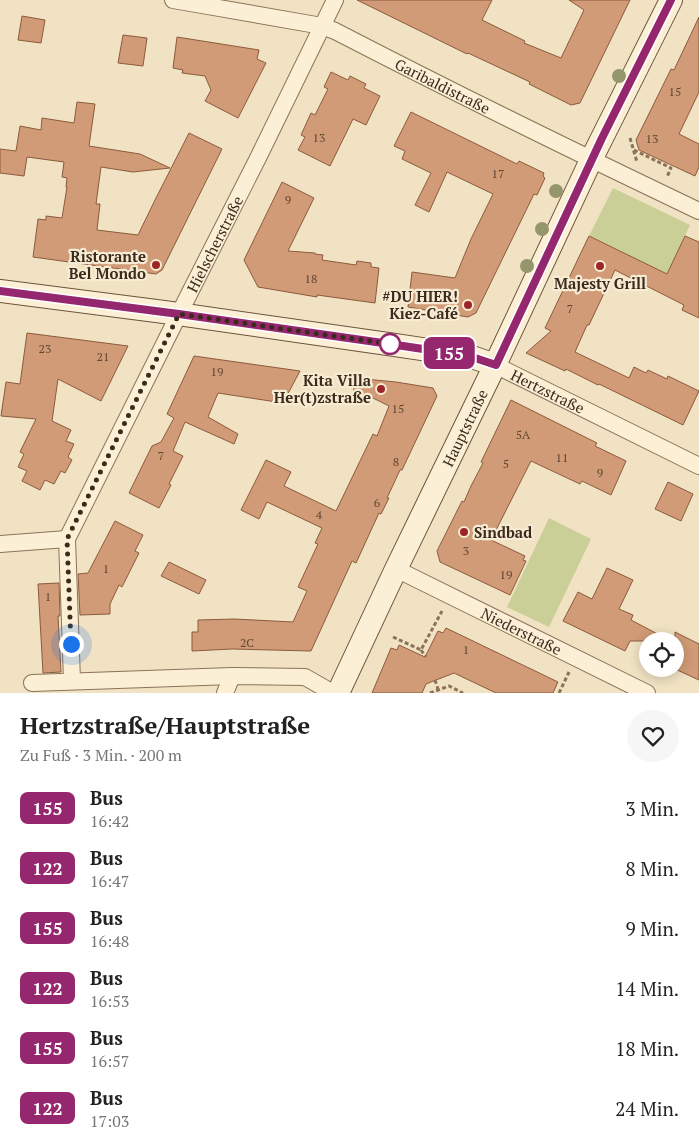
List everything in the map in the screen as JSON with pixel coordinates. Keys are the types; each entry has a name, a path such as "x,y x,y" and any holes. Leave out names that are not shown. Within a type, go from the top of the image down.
{"main road":[{"name":"Hauptstraße","path":"338,693 396,569 496,365 591,160 670,0"},
{"name":"Hertzstraße","path":"0,291 390,344 469,356 496,365"}],"street":[{"name":"Garibaldistraße","path":"173,0 322,26 591,160 699,211"},
{"name":"Hielscherstraße","path":"72,681 67,539 335,0"},
{"name":"Hertzstraße","path":"496,365 699,466"},
{"path":"0,544 67,539"},
{"name":"Niederstraße","path":"396,569 647,693"},
{"path":"32,683 72,681 108,686 232,676 306,678 333,693"},
{"path":"225,693 232,676"}],"path":[{"path":"630,138 635,156"},
{"path":"634,150 671,168 667,177"},
{"path":"422,650 442,610"},
{"path":"393,637 422,650 426,657"},
{"path":"559,693 570,671"},
{"path":"435,680 438,689"},
{"path":"430,693 449,686 463,693"}],"green space":[{"path":"613,188 690,225 667,274 589,236"},
{"path":"549,518 591,539 549,627 507,607"}],"building":[{"path":"357,0 492,0 482,20 525,41 524,43 561,58 584,10 569,0 630,0 580,103 571,105 529,84 530,82 467,54"},
{"path":"22,16 45,20 41,43 18,40"},
{"path":"699,17 699,92 679,134 699,144 699,167 695,176 639,150 636,140 671,69 674,70"},
{"path":"123,35 147,38 143,66 118,63"},
{"path":"177,37 259,50 257,59 266,63 238,118 205,101 211,90 205,76 182,73 183,70 173,68"},
{"path":"331,72 348,80 350,76 366,84 364,88 380,96 366,125 353,119 330,166 298,150 305,137 301,135 311,113 315,115 328,89 324,87"},
{"path":"77,102 95,104 89,146 140,154 170,168 133,172 101,167 96,204 100,204 97,230 138,235 189,133 222,149 162,270 156,274 33,257 38,219 46,220 46,216 62,218 67,187 67,178 62,177 64,162 27,157 24,176 0,173 0,149 16,151 20,126 41,130 42,118 74,123"},
{"path":"411,112 517,164 519,161 544,173 543,176 545,178 537,195 534,194 476,313 468,317 408,307 412,272 455,278 493,194 447,172 429,212 415,205 431,173 402,159 405,151 394,146"},
{"path":"282,182 314,198 288,251 315,253 323,255 322,260 356,265 357,261 371,263 371,267 379,268 375,303 317,295 317,297 258,287 244,260"},
{"path":"589,236 667,274 685,236 699,242 699,318 682,310 684,305 615,270 575,352 629,378 634,367 646,373 648,370 667,379 668,376 699,391 683,425 599,384 526,353 551,331 545,328"},
{"path":"27,333 128,346 101,401 58,379 52,421 71,430 66,441 74,444 68,457 72,460 65,473 61,471 54,484 45,480 40,490 22,481 27,471 18,467 24,454 20,452 36,419 1,416 6,382 20,384"},
{"path":"194,356 300,371 283,403 218,393 208,417 238,434 234,444 185,422 173,451 183,456 159,508 129,493 152,446 161,442 174,418 167,414"},
{"path":"355,378 433,388 437,396 356,563 352,561 311,651 232,649 192,651 192,632 198,632 198,620 234,619 293,622 307,591 298,587 318,544 315,543 322,528 267,502 259,519 241,510 266,460 291,472 284,486 336,511 373,434 377,436 389,406 373,398 353,395"},
{"path":"511,400 597,443 595,446 626,461 611,495 582,481 580,484 531,461 491,540 525,556 523,560 526,561 510,595 440,562 437,551 462,501 464,502"},
{"path":"668,482 693,494 681,521 655,509"},
{"path":"115,521 143,535 135,551 139,553 122,587 119,585 110,604 110,614 80,615 78,574 88,573"},
{"path":"169,562 206,580 199,594 161,576"},
{"path":"607,568 633,580 619,609 633,615 631,620 654,632 639,632 639,641 630,641 625,651 563,621 578,592 592,599"},
{"path":"59,583 60,616 58,616 61,672 43,673 38,584"},
{"path":"446,628 558,682 553,693 496,693 454,673 426,684 422,693 372,693 391,648 397,650 399,645 425,657 438,631 443,633"},
{"path":"684,636 699,644 699,680 684,673"}],"bus line":[{"name":"155","path":"0,291 390,344 469,356 496,365 602,138 671,0"}],"place":[{"name":"Ristorante Bel Mondo","path":"156,265"},
{"name":"Majesty Grill","path":"600,266"},
{"name":"#DU HIER! Kiez-Café","path":"468,305"},
{"name":"Kita Villa Her(t)zstraße","path":"381,389"},
{"name":"Sindbad","path":"464,532"}],"route":[{"path":"71,644 67,539 179,314 390,344"}]}
